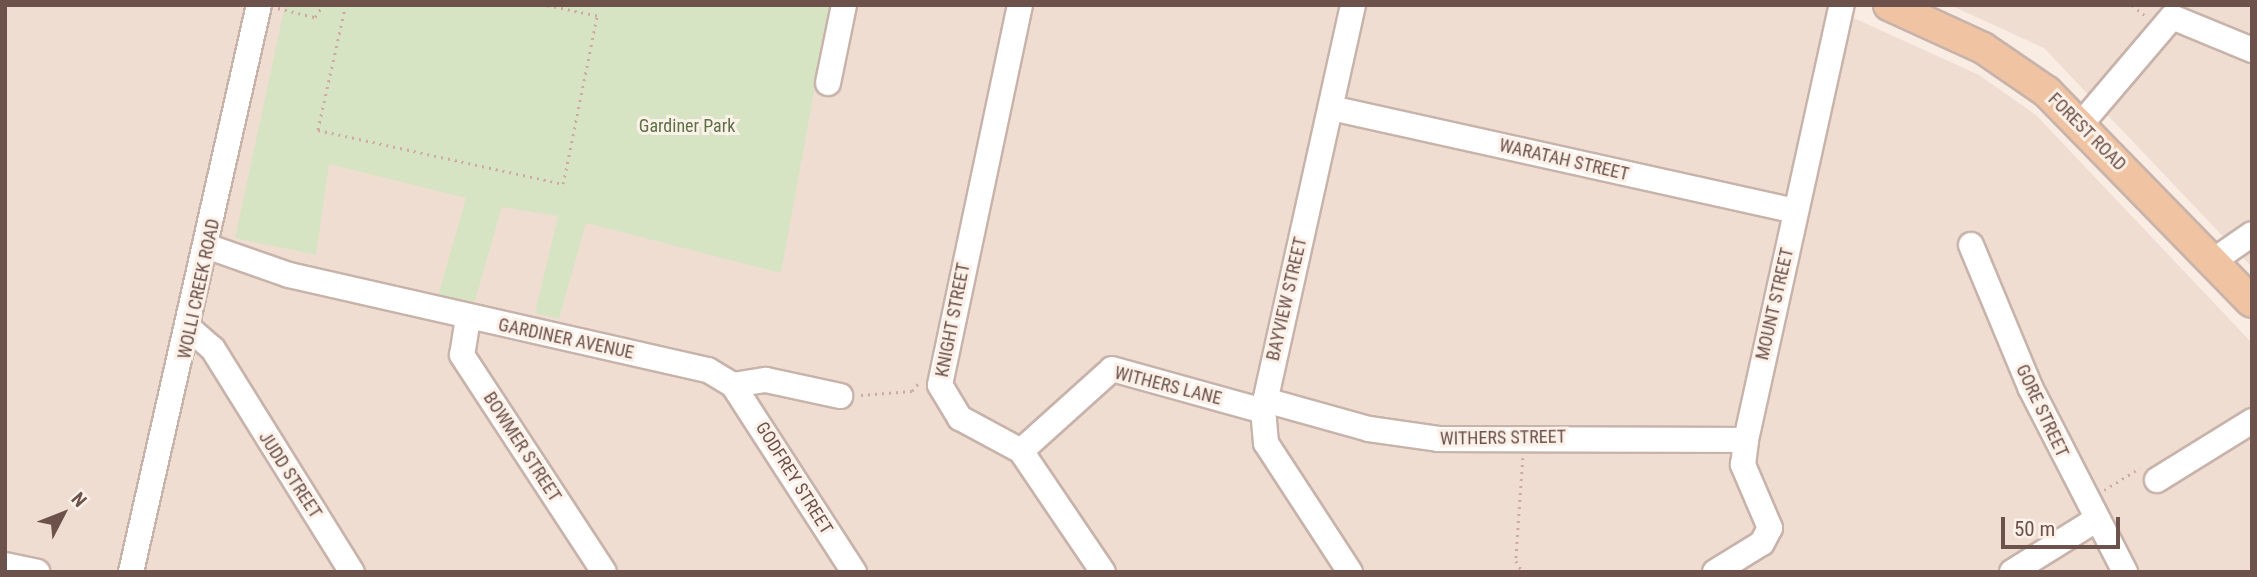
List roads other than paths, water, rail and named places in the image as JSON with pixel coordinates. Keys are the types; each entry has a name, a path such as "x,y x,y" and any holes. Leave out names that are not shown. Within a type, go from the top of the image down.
{"main road":[{"name":"FOREST ROAD","path":"1889,5 2017,68 2081,124 2252,302"}],"street":[{"path":"828,83 844,5"},
{"name":"KNIGHT STREET","path":"1020,5 940,385 960,418 1021,451 1103,572"},
{"name":"BAYVIEW STREET","path":"1350,572 1266,443 1264,405 1353,5"},
{"name":"MOUNT STREET","path":"1715,572 1762,543 1770,528 1743,465 1745,440 1842,5"},
{"name":"WOLLI CREEK ROAD","path":"131,572 267,6"},
{"path":"2081,124 2172,17 2252,50"},
{"name":"WARATAH STREET","path":"1331,108 1796,212"},
{"path":"2213,261 2252,234"},
{"name":"GORE STREET","path":"1971,245 2090,512 2125,572"},
{"name":"GARDINER AVENUE","path":"207,256 708,370 733,385"},
{"name":"BOWMER STREET","path":"468,317 462,355 604,572"},
{"name":"JUDD STREET","path":"188,337 213,349 228,378 352,572"},
{"name":"WITHERS LANE","path":"1021,451 1112,369 1264,405"},
{"path":"733,385 766,380 840,396"},
{"name":"GODFREY STREET","path":"733,385 854,572"},
{"name":"WITHERS STREET","path":"1264,405 1386,433 1438,439 1524,437 1745,440"},
{"path":"2157,481 2252,421"},
{"path":"2012,572 2090,512"},
{"path":"5,565 37,572"}],"park label":[{"name":"Gardiner Park","path":"687,126"}]}
